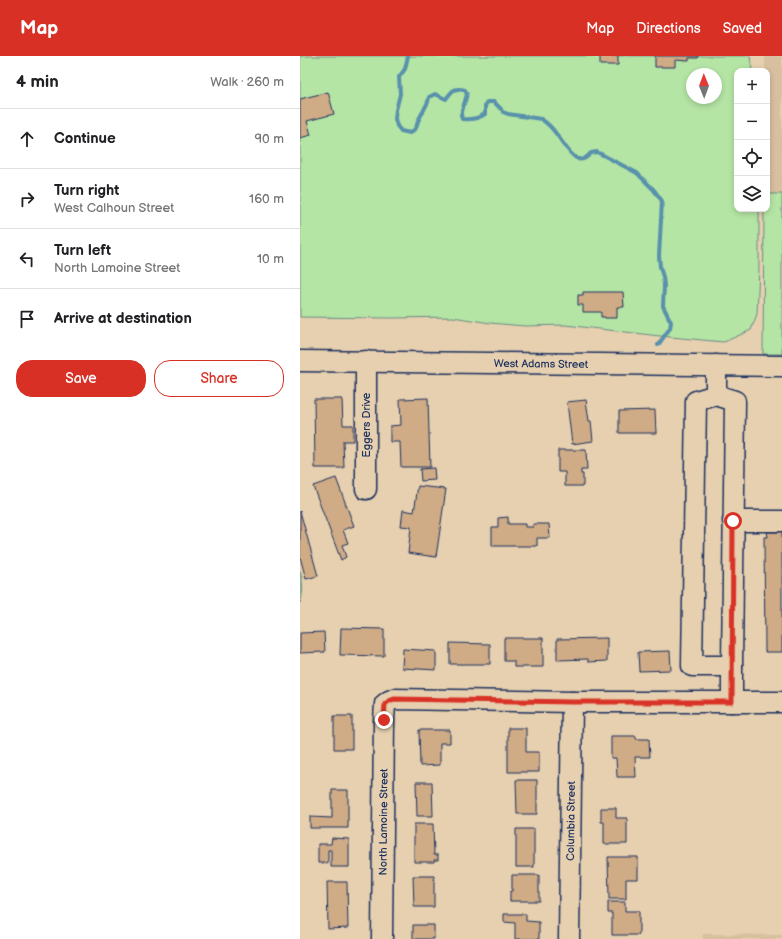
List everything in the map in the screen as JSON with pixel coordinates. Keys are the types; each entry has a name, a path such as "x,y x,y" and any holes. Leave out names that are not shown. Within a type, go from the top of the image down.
{"street":[{"name":"West Adams Street","path":"300,361 782,366"},
{"name":"Eggers Drive","path":"366,361 366,489"},
{"path":"716,365 716,395"},
{"path":"732,666 692,666 696,401 716,395 735,401 732,702"},
{"path":"733,521 782,521"},
{"name":"North Lamoine Street","path":"382,939 385,704 394,699 572,702"},
{"path":"572,702 782,702"},
{"name":"Columbia Street","path":"569,939 572,702"}],"shaded area":[{"path":"765,56 782,56 782,366 765,366 764,212 770,212 770,68 765,68"},
{"path":"703,934 782,935 782,939 703,939"}],"green space":[{"path":"300,56 750,56 752,68 734,68 734,212 759,212 757,314 751,330 724,342 565,325 525,326 490,323 453,317 300,317"},
{"path":"770,194 782,194 782,354 763,354 764,212 770,212"},
{"path":"300,571 303,587 300,603"}],"building":[{"path":"600,56 618,56 618,65 600,65"},
{"path":"655,56 698,56 698,58 689,58 689,61 675,60 675,67 655,67"},
{"path":"328,92 334,114 307,121 311,135 300,138 300,99"},
{"path":"583,292 623,292 624,307 617,307 617,318 601,317 601,312 583,312 583,305 578,305 578,295 583,295"},
{"path":"428,398 430,467 401,467 400,442 390,442 390,426 401,425 400,399"},
{"path":"314,399 342,399 343,425 353,425 353,441 343,441 344,468 315,468"},
{"path":"586,400 589,421 591,421 593,441 572,444 567,402"},
{"path":"655,410 656,433 619,433 619,411"},
{"path":"558,450 586,450 587,470 581,470 581,474 583,474 583,486 565,486 565,472 558,472"},
{"path":"434,468 435,480 421,481 420,469"},
{"path":"336,478 354,526 343,530 348,543 342,545 346,557 341,560 313,486"},
{"path":"418,486 446,489 436,557 408,553 411,527 401,526 403,510 414,512"},
{"path":"300,511 318,576 306,579 300,557"},
{"path":"508,517 508,524 525,524 525,527 533,527 533,524 549,524 550,538 537,538 537,546 492,546 492,527 498,527 498,518"},
{"path":"779,526 782,526 782,652 765,652 764,537 768,537 767,532 779,532"},
{"path":"341,628 384,629 384,656 340,655"},
{"path":"324,632 325,652 300,653 300,633"},
{"path":"504,638 543,638 543,667 514,667 514,661 504,661"},
{"path":"607,638 607,661 588,662 588,659 557,660 557,639"},
{"path":"450,643 490,644 490,664 450,664"},
{"path":"403,649 436,651 436,670 402,668"},
{"path":"670,651 671,670 639,671 638,652"},
{"path":"334,716 352,716 352,749 334,749"},
{"path":"508,728 526,728 526,752 539,752 539,772 508,772"},
{"path":"419,730 450,730 450,743 440,743 440,765 420,766"},
{"path":"611,736 636,736 636,739 649,739 650,757 635,757 636,777 617,777 616,758 611,758"},
{"path":"516,780 537,780 537,814 517,814"},
{"path":"416,782 432,782 433,816 417,816"},
{"path":"332,790 348,790 348,828 310,828 310,817 332,818"},
{"path":"601,808 616,808 616,818 627,818 627,844 604,844 604,822 601,822"},
{"path":"414,824 433,824 434,855 438,855 438,860 434,860 434,862 414,862"},
{"path":"516,829 534,829 534,867 516,867"},
{"path":"332,838 349,839 349,867 331,867 331,850 328,850 328,863 318,863 318,844 331,844"},
{"path":"608,857 638,857 638,879 626,879 626,899 609,899"},
{"path":"512,875 539,875 539,901 510,901 510,891 512,891"},
{"path":"413,876 434,876 434,907 414,907"},
{"path":"327,882 347,882 348,928 328,929"},
{"path":"608,902 625,902 625,911 639,911 639,935 612,935 612,913 608,913"},
{"path":"504,914 526,914 526,921 539,922 539,939 515,939 515,923 504,922"},
{"path":"413,925 434,925 434,939 413,939"}],"waterway":[{"path":"408,56 405,69 399,77 400,94 395,119 397,126 401,131 410,133 416,128 429,97 435,94 446,99 456,89 465,90 467,94 461,115 462,119 474,119 485,114 485,106 487,102 494,102 501,109"},
{"path":"503,112 541,119 552,128 569,152 575,157 582,159 591,153 597,152 637,173 654,190 662,201 659,256 664,286 663,306 671,322 670,328 658,345"}],"route":[{"path":"384,720 385,704 394,699 572,702 732,702 733,521"}]}
